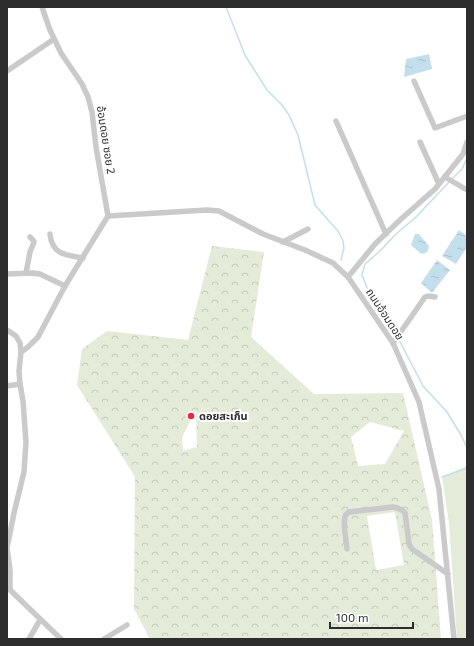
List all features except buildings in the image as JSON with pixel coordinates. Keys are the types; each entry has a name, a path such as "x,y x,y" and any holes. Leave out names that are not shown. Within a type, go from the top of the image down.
{"street":[{"name":"อ้อมดอย ซอย 2","path":"42,7 50,30 61,53 82,84 88,98 92,112 96,147 108,216"},
{"path":"7,71 54,39"},
{"path":"414,81 435,128 467,116"},
{"path":"336,121 386,234"},
{"path":"420,142 439,184"},
{"path":"348,277 375,244 435,189 463,154 467,142"},
{"path":"445,177 467,190"},
{"name":"ถนนอ้อมดอย","path":"108,216 207,210 219,211 263,234 305,250 333,263 348,277 393,343 419,402 439,489 454,639"},
{"path":"21,352 38,337 65,286 108,216"},
{"path":"283,242 308,229"},
{"path":"50,234 50,240 58,252 83,258"},
{"path":"26,273 30,252 34,242 34,240 30,237"},
{"path":"7,274 40,274 65,286"},
{"path":"393,343 425,297 435,297"},
{"path":"7,330 16,336 20,343 21,352 19,371 26,442 24,472 7,548 10,570 8,588 61,639"},
{"path":"7,386 20,384"},
{"path":"347,549 344,522 344,517 346,514 349,512 393,507 403,510 405,513 408,544 412,549 448,574"},
{"path":"28,639 40,620"},
{"path":"104,639 127,625"}],"green space":[{"path":"212,246 264,252 251,337 314,394 403,393 432,520 441,639 150,639 134,609 135,477 77,385 82,349 107,331 188,340","holes":["196,410 197,447 183,451 182,437","370,422 404,431 385,464 358,466 351,437","395,512 404,565 376,570 367,516"]},
{"path":"467,466 467,639 457,639 449,523 442,477"}],"water":[{"path":"429,54 432,69 404,77 406,59"},
{"path":"459,230 467,236 467,247 456,264 442,256"},
{"path":"415,234 419,234 429,246 428,251 424,254 420,253 411,245"},
{"path":"437,260 450,270 432,293 421,283"}],"waterway":[{"path":"226,7 245,55 267,90 282,105 289,115 298,135 315,205 338,231 343,241 344,248 341,260"},
{"path":"452,179 462,169 467,158"},
{"path":"396,335 368,290 362,275 365,264 416,217 449,182"},
{"path":"398,338 423,386 447,412 467,448"},
{"path":"442,477 467,468"}],"place":[{"name":"ดอยสะเก็น","path":"191,416"}]}
